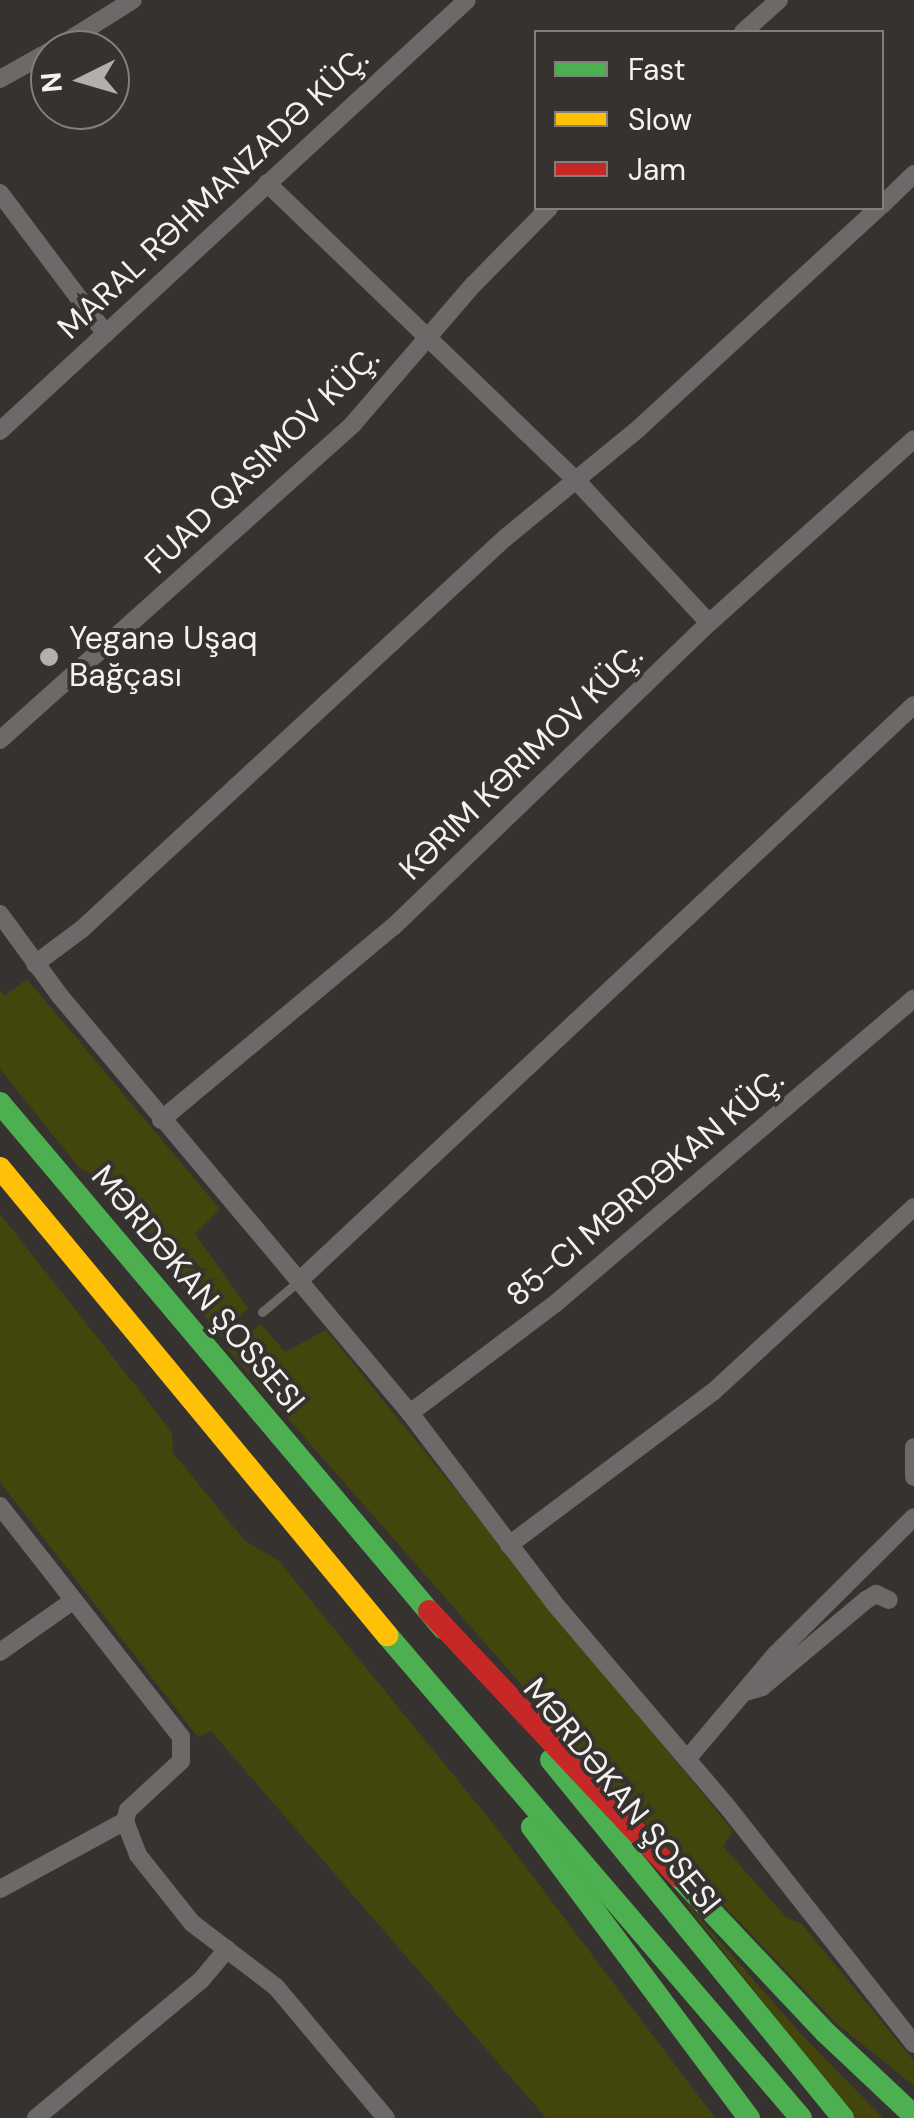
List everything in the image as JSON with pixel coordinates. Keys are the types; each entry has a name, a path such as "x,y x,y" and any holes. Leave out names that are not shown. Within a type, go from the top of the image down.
{"main road":[{"name":"MƏRDƏKAN ŞOSSESI","path":"0,1104 347,1517"},
{"name":"MƏRDƏKAN ŞOSESI","path":"0,1168 392,1640 801,2118"},
{"name":"MƏRDƏKAN ŞOSESI","path":"347,1517 844,2118"},
{"path":"429,1612 825,2032 914,2116"},
{"path":"392,1640 749,2118"}],"street":[{"path":"85,30 133,0"},
{"name":"MARAL RƏHMANZADƏ KÜÇ.","path":"0,431 467,0"},
{"path":"745,30 779,0"},
{"path":"0,78 30,62"},
{"path":"884,202 914,174"},
{"path":"267,183 574,478 709,624"},
{"path":"0,193 106,334"},
{"path":"0,740 352,424 426,338 547,210"},
{"path":"35,964 82,929 574,478 638,430 876,210"},
{"name":"KƏRIM KƏRIMOV KÜÇ.","path":"161,1120 393,927 709,624 914,439"},
{"path":"300,1280 914,705"},
{"path":"0,914 35,964 161,1120 410,1413 509,1545 688,1758 912,2038"},
{"name":"85-CI MƏRDƏKAN KÜÇ.","path":"410,1413 556,1303 914,998"},
{"path":"509,1545 714,1391 914,1207"},
{"path":"914,1447 914,1477"},
{"path":"0,1506 181,1737 181,1761 134,1800 125,1820 0,1889"},
{"path":"688,1758 744,1692 914,1517"},
{"path":"744,1692 762,1687 866,1600 876,1594 888,1600"},
{"path":"0,1652 74,1600"},
{"path":"125,1820 138,1854 178,1908 276,1986 386,2118"},
{"path":"36,2118 202,1979 227,1949"}],"lane":[{"path":"262,1312 300,1280"}],"green space":[{"path":"27,979 220,1209 195,1234 248,1308 221,1337 182,1286 172,1258 100,1176 80,1169 0,1069 0,990 5,996"},
{"path":"0,1214 172,1432 173,1453 245,1541 278,1560 496,1827 715,2118 546,2118 211,1731 198,1737 0,1482"},
{"path":"261,1324 285,1352 326,1330 733,1831 723,1846 787,1918 801,1923 914,2061 914,2086 836,2023 621,1798 227,1349"},
{"path":"673,1888 801,2034 883,2118 855,2118"}],"traffic: fast":[{"path":"0,1103 443,1628"},
{"path":"387,1635 801,2118"},
{"path":"551,1760 843,2118"},
{"path":"532,1827 749,2118"},
{"path":"678,1876 825,2032 914,2116"}],"traffic: slow":[{"path":"0,1168 387,1635"}],"traffic: jam":[{"path":"429,1611 678,1876"}],"place":[{"name":"Yeganə Uşaq Bağçası","path":"49,657"}]}
